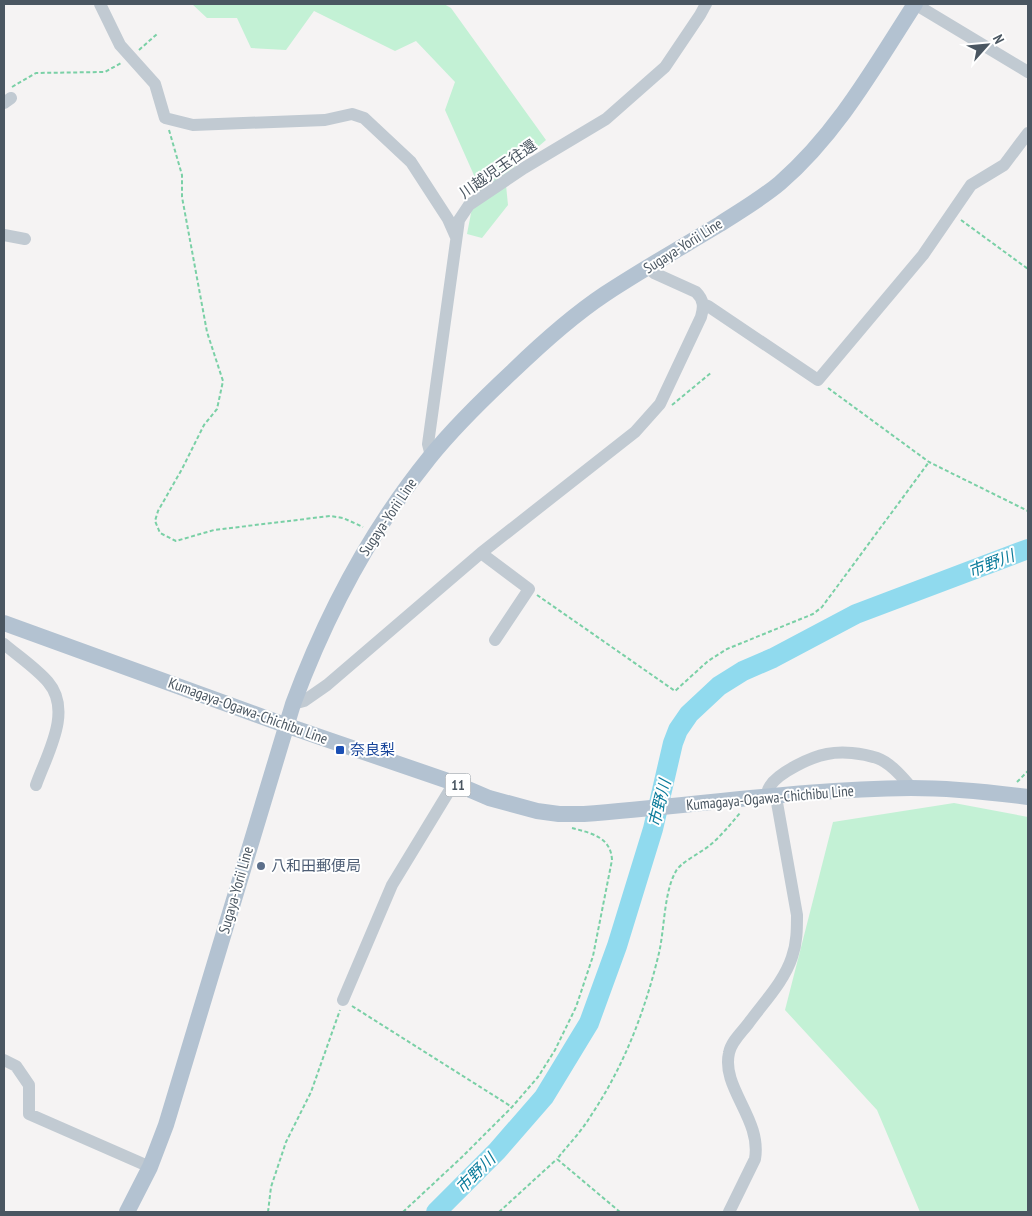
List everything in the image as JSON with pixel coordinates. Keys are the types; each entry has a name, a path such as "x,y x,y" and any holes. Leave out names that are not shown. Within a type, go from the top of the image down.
{"main road":[{"name":"Sugaya-Yorii Line","path":"127,1212 150,1167 166,1124 285,725 332,610 376,533 431,456 486,396 550,336 606,294 751,204 779,184 812,151 845,111 915,4"},
{"name":"Kumagaya-Ogawa-Chichibu Line","path":"4,623 285,725 454,783 489,798 537,811 559,814 636,810 838,791 912,788 1028,797"}],"street":[{"path":"100,4 120,45 155,84 165,118 193,125 325,120 352,114 364,118 411,162 448,218 456,237"},
{"name":"川越児玉往還","path":"431,456 428,444 459,220 469,205 524,168 606,119 665,67 706,4"},
{"path":"915,4 1028,72"},
{"path":"703,304 818,380 923,255 971,185 1004,165 1028,133"},
{"path":"4,235 26,238"},
{"path":"293,704 304,701 327,685 481,553 635,432 653,414 660,404 701,318 703,304 701,296 696,292 654,273 648,268"},
{"path":"481,553 529,589 495,640"},
{"path":"4,644 47,680 54,690 58,702 57,729 36,785"},
{"path":"729,1212 755,1159 756,1151 753,1128 728,1069 729,1051 783,976 792,957 796,932 796,915 765,797 769,787 794,767 827,754 853,754 878,759 897,772 912,788"},
{"path":"347,1003 392,885 454,783"},
{"path":"4,1060 16,1066 29,1085 29,1114 150,1167"}],"path":[{"path":"7,100 10,88 36,73 105,72 131,57 156,34"},
{"path":"165,118 182,175 182,197 207,332 223,381 217,409 204,425 182,470 158,511 155,521 160,533 176,541 214,530 330,516 343,518 376,533"},
{"path":"952,214 1028,269"},
{"path":"671,406 712,372"},
{"path":"818,380 929,462 1028,511"},
{"path":"529,589 675,692 708,661 727,649 813,614 822,607 929,462"},
{"path":"499,1212 557,1159 589,1120 620,1066 645,1004 659,955 669,890 676,870 679,866 710,846 725,830 765,797"},
{"path":"403,1212 512,1106 538,1077 555,1050 576,1007 593,956 612,860 612,850 606,841 591,833 564,826"},
{"path":"268,1212 271,1187 286,1142 311,1092 347,1003 512,1106"},
{"path":"557,1159 620,1212"}],"green space":[{"path":"192,4 444,4 451,8 546,140 505,175 508,205 482,238 467,234 477,182 445,110 455,82 416,41 395,51 314,11 286,50 251,48 237,18 207,18"},
{"path":"954,803 1028,817 1028,1212 920,1212 877,1110 785,1010 833,822"}],"waterway":[{"name":"市野川","path":"436,1212 497,1151 544,1097 589,1023 617,946 653,829 673,743 678,730 689,714 719,686 743,671 773,658 856,614 1028,549"}],"place":[{"name":"奈良梨","path":"340,750"},
{"name":"八和田郵便局","path":"261,866"}]}
